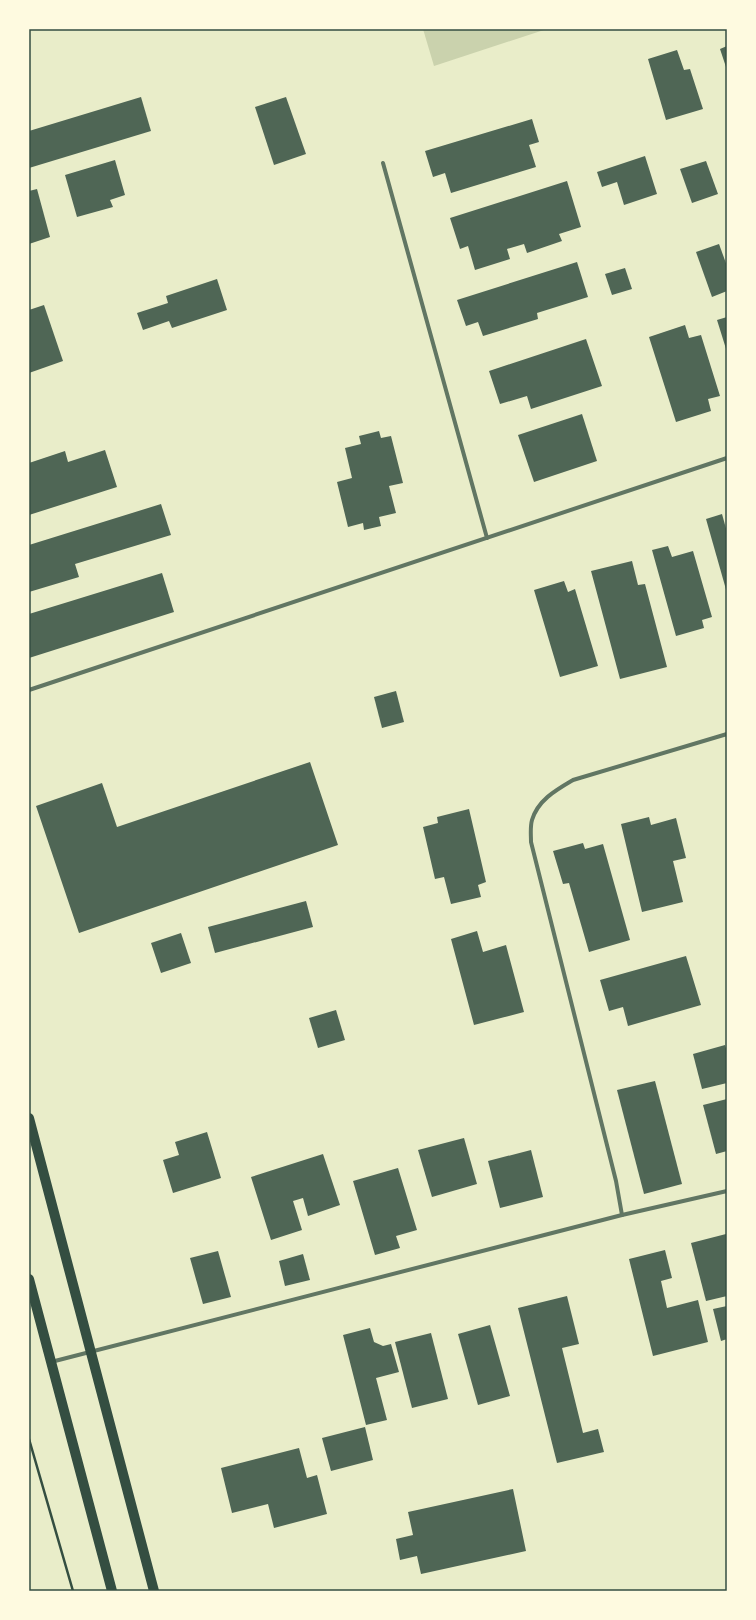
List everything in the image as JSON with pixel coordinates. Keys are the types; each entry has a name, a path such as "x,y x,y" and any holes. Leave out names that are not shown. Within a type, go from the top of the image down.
{"main road":[{"path":"29,1118 154,1591"},
{"path":"29,1279 112,1591"}],"street":[{"path":"382,163 487,538"},
{"path":"29,690 727,458"},
{"path":"622,1215 616,1181 531,842 531,821 537,807 552,792 573,780 727,734"},
{"path":"50,1362 622,1215 727,1191"}],"path":[{"path":"29,1439 72,1591"}],"green space":[{"path":"423,29 547,29 434,66"}],"building":[{"path":"727,46 727,70 720,49"},
{"path":"677,50 684,70 690,69 703,109 666,120 648,59"},
{"path":"141,97 151,131 29,168 29,131"},
{"path":"286,97 306,154 274,165 255,107"},
{"path":"532,119 539,142 529,145 536,167 451,193 445,173 433,177 425,151"},
{"path":"645,156 657,194 624,205 617,182 602,187 597,172"},
{"path":"115,160 125,195 110,200 113,207 77,217 65,175"},
{"path":"706,161 718,194 692,203 680,169"},
{"path":"567,181 581,227 559,234 562,241 527,253 524,244 507,249 510,259 475,270 468,246 460,249 450,218"},
{"path":"37,189 50,237 29,244 29,191"},
{"path":"719,244 727,266 727,291 712,297 696,252"},
{"path":"577,262 588,297 537,313 538,319 483,336 478,322 466,326 457,300"},
{"path":"625,268 632,289 612,295 605,274"},
{"path":"217,279 227,310 172,328 169,321 143,330 137,313 168,303 166,296"},
{"path":"44,305 63,361 29,373 29,310"},
{"path":"727,317 727,352 717,320"},
{"path":"685,325 689,338 701,335 720,396 708,399 711,411 676,422 649,337"},
{"path":"586,339 602,386 531,409 527,396 500,404 489,371"},
{"path":"582,414 597,461 534,482 518,435"},
{"path":"379,431 381,438 391,436 403,483 389,486 396,513 379,517 381,526 364,530 363,523 348,527 337,482 352,478 345,448 361,444 359,436"},
{"path":"105,450 117,487 29,515 29,463 65,451 68,462"},
{"path":"161,504 171,535 75,564 79,577 29,592 29,545"},
{"path":"722,514 727,532 727,593 706,519"},
{"path":"668,546 672,557 693,551 712,617 702,620 704,628 676,636 652,550"},
{"path":"632,561 638,585 645,584 667,667 620,679 591,571"},
{"path":"162,573 174,612 29,658 29,614"},
{"path":"564,581 568,592 575,589 598,666 560,677 534,590"},
{"path":"396,691 404,722 382,728 374,697"},
{"path":"310,762 338,845 79,933 36,806 102,783 117,827"},
{"path":"469,809 486,882 478,885 481,897 451,904 444,877 435,879 423,827 438,823 437,817"},
{"path":"649,817 651,825 676,818 686,858 673,861 683,902 642,912 621,824"},
{"path":"583,843 585,849 603,844 630,940 589,952 569,883 563,884 553,851"},
{"path":"306,901 313,927 215,953 208,927"},
{"path":"477,931 483,952 506,945 524,1012 474,1025 451,939"},
{"path":"181,933 191,963 161,973 151,943"},
{"path":"686,956 701,1005 628,1026 623,1007 609,1011 600,980"},
{"path":"336,1010 345,1040 318,1048 309,1018"},
{"path":"725,1045 727,1052 727,1083 702,1089 693,1054"},
{"path":"655,1081 682,1184 644,1194 617,1090"},
{"path":"727,1099 727,1151 716,1154 703,1105"},
{"path":"207,1132 221,1178 173,1193 163,1160 179,1155 175,1142"},
{"path":"464,1138 477,1184 432,1197 418,1150"},
{"path":"531,1150 543,1197 500,1208 488,1161"},
{"path":"323,1154 340,1205 308,1216 303,1198 293,1201 302,1230 271,1240 251,1177"},
{"path":"398,1168 417,1230 396,1236 400,1248 375,1255 353,1181"},
{"path":"726,1234 727,1296 706,1301 691,1243"},
{"path":"665,1250 672,1278 661,1281 667,1308 698,1300 708,1342 653,1356 629,1259"},
{"path":"218,1251 231,1297 203,1304 190,1258"},
{"path":"303,1254 310,1280 285,1286 279,1261"},
{"path":"567,1296 579,1344 562,1348 583,1433 598,1429 604,1452 557,1463 518,1308"},
{"path":"727,1306 727,1339 721,1341 713,1309"},
{"path":"490,1325 510,1396 478,1405 458,1334"},
{"path":"370,1328 374,1342 383,1346 391,1344 399,1372 376,1378 387,1420 366,1425 343,1335"},
{"path":"431,1333 448,1399 412,1408 395,1342"},
{"path":"365,1427 373,1460 331,1471 322,1438"},
{"path":"299,1448 307,1478 317,1475 327,1514 274,1528 268,1504 232,1513 221,1468"},
{"path":"513,1489 526,1551 421,1574 417,1556 400,1560 396,1539 413,1535 408,1512"}]}
